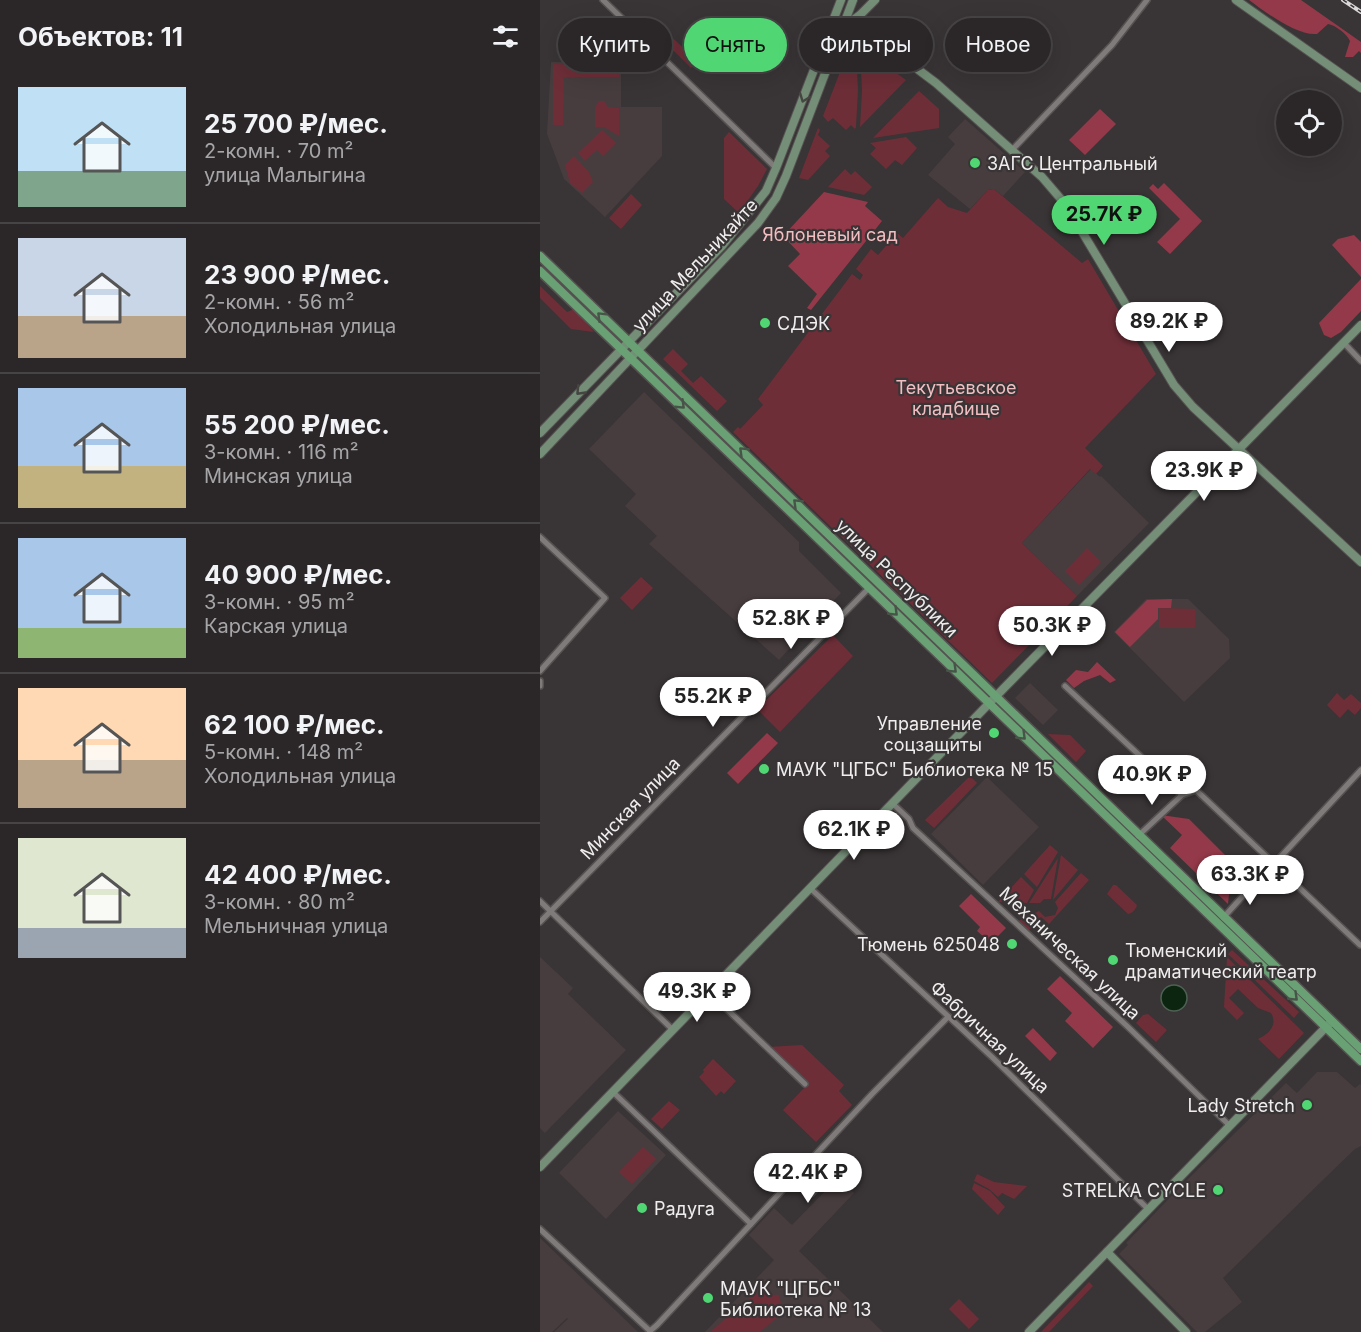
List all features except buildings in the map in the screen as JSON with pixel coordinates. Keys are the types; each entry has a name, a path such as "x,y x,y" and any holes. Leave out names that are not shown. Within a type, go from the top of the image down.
{"main road":[{"name":"улица Республики","path":"540,256 992,700 1329,1024 1361,1049"},
{"name":"улица Республики","path":"540,271 869,588 1138,836 1329,1024 1361,1061"}],"street":[{"path":"603,0 776,168"},
{"name":"улица Мельникайте","path":"835,18 841,0"},
{"name":"улица Мельникайте","path":"846,18 853,0"},
{"path":"856,18 875,0"},
{"path":"1014,152 1107,49 1147,0"},
{"path":"1236,0 1361,88"},
{"name":"улица Мельникайте","path":"540,433 722,246 766,191 814,72"},
{"name":"улица Мельникайте","path":"540,454 758,223 776,198 786,176 826,72"},
{"path":"921,72 1051,186 1080,229 1174,386 1193,407 1361,562"},
{"path":"540,1167 992,700 1361,325"},
{"path":"1344,343 1361,362"},
{"path":"540,537 605,598 540,671"},
{"name":"Минская улица","path":"540,922 869,588"},
{"path":"540,681 540,686"},
{"path":"1065,686 1182,795"},
{"path":"1274,864 1361,770"},
{"path":"1138,836 1182,795 1196,790 1360,945"},
{"name":"Механическая улица","path":"892,803 909,819 913,828 1127,1026 1229,1125"},
{"path":"1223,918 1259,878"},
{"name":"Фабричная улица","path":"810,888 992,1058 1148,1209"},
{"path":"540,901 673,1030"},
{"path":"709,992 805,1084"},
{"path":"540,1230 650,1330 948,1017"},
{"path":"1029,1332 1329,1024"},
{"path":"614,1092 751,1224"},
{"path":"794,1177 812,1193 822,1182"},
{"path":"1107,1252 1186,1332"}],"shaded area":[{"path":"551,62 558,62 558,72 621,72 621,107 662,107 662,156 605,217 564,179 547,134"},
{"path":"965,119 1025,172 1003,196 994,189 988,190 970,209 928,175 955,144 948,137"},
{"path":"644,392 799,542 799,551 841,593 779,660 649,544 657,536 625,506 636,494 589,449"},
{"path":"1091,469 1149,523 1077,596 1022,543"},
{"path":"1146,599 1188,599 1229,639 1230,658 1184,702 1114,632"},
{"path":"1030,683 1058,710 1043,725 1015,698"},
{"path":"987,777 1039,827 983,885 931,834"},
{"path":"540,957 573,988 568,994 626,1050 545,1133 540,1128"},
{"path":"1174,985 1183,989 1187,998 1183,1007 1174,1011 1165,1007 1161,998 1165,989"},
{"path":"1317,1072 1337,1072 1355,1088 1361,1085 1361,1146 1355,1149 1223,1278 1242,1302 1205,1332 1197,1332 1119,1254 1128,1245 1126,1243 1188,1179 1286,1083 1297,1093"},
{"path":"618,1111 666,1155 606,1219 559,1173"},
{"path":"838,1178 854,1193 799,1251 883,1332 705,1332 774,1260 749,1235 774,1208 792,1225"},
{"path":"540,1238 638,1332 554,1332 567,1318 552,1332 540,1332"}],"green space":[{"path":"1249,0 1301,0 1361,42 1361,53 1359,51 1353,57 1345,57 1350,41 1334,26 1328,24 1317,34 1309,34 1282,22"},
{"path":"672,37 684,49 684,61 672,49"},
{"path":"553,64 558,64 558,72 619,72 619,77 564,77 563,125 553,125"},
{"path":"840,72 857,72 855,129 851,125 846,130 833,118 828,122 823,116"},
{"path":"861,72 895,72 906,80 860,127"},
{"path":"919,91 939,109 939,128 873,138"},
{"path":"599,101 604,101 608,107 619,108 619,136 604,127 595,127 595,107"},
{"path":"1100,109 1116,124 1085,155 1069,140"},
{"path":"818,128 820,130 818,135 830,146 825,151 830,156 808,180 799,178"},
{"path":"602,130 616,143 603,156 597,150 585,161 578,153"},
{"path":"729,132 767,169 739,213 724,199 724,138"},
{"path":"906,137 917,148 902,165 895,160 886,169 870,154 876,148 870,143"},
{"path":"574,156 589,172 593,182 582,193 570,183 565,165"},
{"path":"845,169 851,175 855,171 872,187 864,195 828,187"},
{"path":"1164,183 1202,221 1170,254 1157,242 1180,219 1149,188 1153,184 1158,189"},
{"name":"Текутьевское кладбище","path":"994,189 1082,263 1088,259 1156,374 1085,448 1103,466 1096,474 1090,469 1022,543 1077,596 992,683 733,432 738,427 740,429 763,405 758,399 852,274 860,280 863,275 856,269 871,249 878,255 897,233 903,238 938,198 948,207 967,213 988,190"},
{"name":"Яблоневый сад","path":"824,192 868,202 865,206 882,221 811,310 807,308 817,294 788,266 800,254 783,236"},
{"path":"631,194 642,205 621,229 609,218"},
{"path":"1354,235 1361,242 1361,277 1332,245 1338,239"},
{"path":"1361,279 1361,311 1341,332 1331,338 1324,335 1319,323"},
{"path":"540,286 567,312 574,309 594,332 571,329 540,298"},
{"path":"673,349 688,364 681,371 693,383 701,376 727,401 717,411 663,359"},
{"path":"1087,548 1101,562 1079,585 1065,571"},
{"path":"641,577 653,588 632,610 620,598"},
{"path":"1172,599 1171,608 1158,608 1158,619 1130,647 1115,632 1147,600"},
{"path":"1159,608 1196,609 1195,628 1159,628"},
{"path":"833,635 853,656 780,732 757,709"},
{"path":"1097,662 1116,680 1110,683 1100,675 1074,688 1066,680 1076,670 1088,672"},
{"path":"1337,693 1344,700 1351,694 1361,703 1361,708 1355,715 1348,709 1340,718 1327,705"},
{"path":"767,733 778,743 738,784 727,773"},
{"path":"1048,734 1070,735 1086,751 1076,762"},
{"path":"970,776 977,783 934,828 925,820"},
{"path":"1161,815 1189,819 1229,859 1223,866 1231,875 1228,904 1170,848 1182,835"},
{"path":"1050,845 1058,852 1037,887 1024,874"},
{"path":"1061,855 1078,870 1053,900"},
{"path":"1058,858 1051,899 1044,899 1040,903 1029,903"},
{"path":"1081,873 1089,880 1049,924 1041,917 1029,930 1018,921 1039,911 1045,917 1055,915 1058,908 1055,902"},
{"path":"1021,877 1034,890 1027,903 998,902"},
{"path":"1113,885 1116,885 1137,905 1133,912 1128,914 1107,894"},
{"path":"971,894 1006,928 991,943 977,931 980,927 959,906"},
{"path":"1232,950 1299,1012 1294,1018 1228,954"},
{"path":"1227,957 1304,1033 1279,1059 1258,1039 1266,1035 1273,1025 1271,1013 1258,1008 1238,989 1229,998 1244,1013 1237,1020 1224,1007"},
{"path":"1060,976 1113,1027 1093,1048 1065,1021 1072,1013 1047,989"},
{"path":"1148,1014 1167,1030 1156,1042 1136,1023 1143,1015"},
{"path":"1033,1028 1057,1053 1050,1061 1025,1036"},
{"path":"802,1045 844,1085 839,1091 852,1105 816,1142 783,1110 807,1085 768,1047"},
{"path":"713,1059 736,1081 724,1094 721,1091 716,1096 699,1077"},
{"path":"669,1101 680,1110 662,1129 651,1119"},
{"path":"643,1147 656,1159 632,1184 619,1172"},
{"path":"977,1174 994,1182 1027,1186 1014,1199 1002,1193 998,1197 974,1181"},
{"path":"974,1183 990,1191 1005,1207 998,1215 972,1189"},
{"path":"1089,1282 1093,1286 1049,1332 1041,1332"},
{"path":"754,1294 779,1295 783,1313 760,1332 710,1332"},
{"path":"959,1299 979,1319 969,1329 949,1309"}],"railway":[{"path":"1343,0 1361,12"}],"place":[{"name":"ЗАГС Центральный","path":"975,163"},
{"name":"СДЭК","path":"765,323"},
{"name":"Управление соцзащиты","path":"994,733"},
{"name":"МАУК \"ЦГБС\" Библиотека № 15","path":"764,769"},
{"name":"Тюмень 625048","path":"1012,944"},
{"name":"Тюменский драматический театр","path":"1113,960"},
{"name":"Lady Stretch","path":"1307,1105"},
{"name":"STRELKA CYCLE","path":"1218,1190"},
{"name":"Радуга","path":"642,1208"},
{"name":"МАУК \"ЦГБС\" Библиотека № 13","path":"708,1298"}]}
